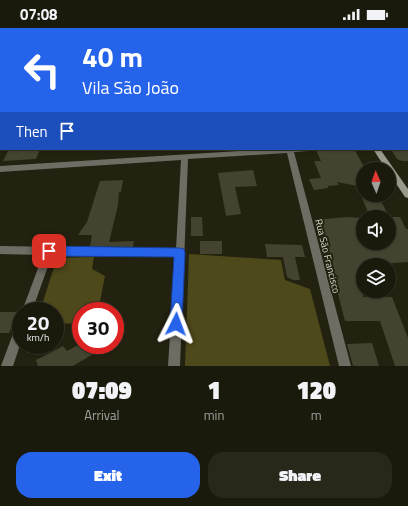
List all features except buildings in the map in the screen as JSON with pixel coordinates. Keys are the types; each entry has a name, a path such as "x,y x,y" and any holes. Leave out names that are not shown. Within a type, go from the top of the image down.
{"main road":[{"path":"377,150 408,195"}],"street":[{"path":"0,169 299,150"},
{"name":"Rua São Francisco","path":"290,151 345,366"},
{"path":"174,366 185,157"},
{"path":"0,250 180,253"},
{"path":"30,302 49,251"},
{"path":"7,366 12,352"}],"shaded area":[{"path":"189,254 281,260 285,280 310,289 330,366 185,366"},
{"path":"94,257 92,269 105,276 100,302 72,302 72,324 64,323 64,302 43,302 57,258"}],"route":[{"path":"49,251 180,253 176,324"}]}
